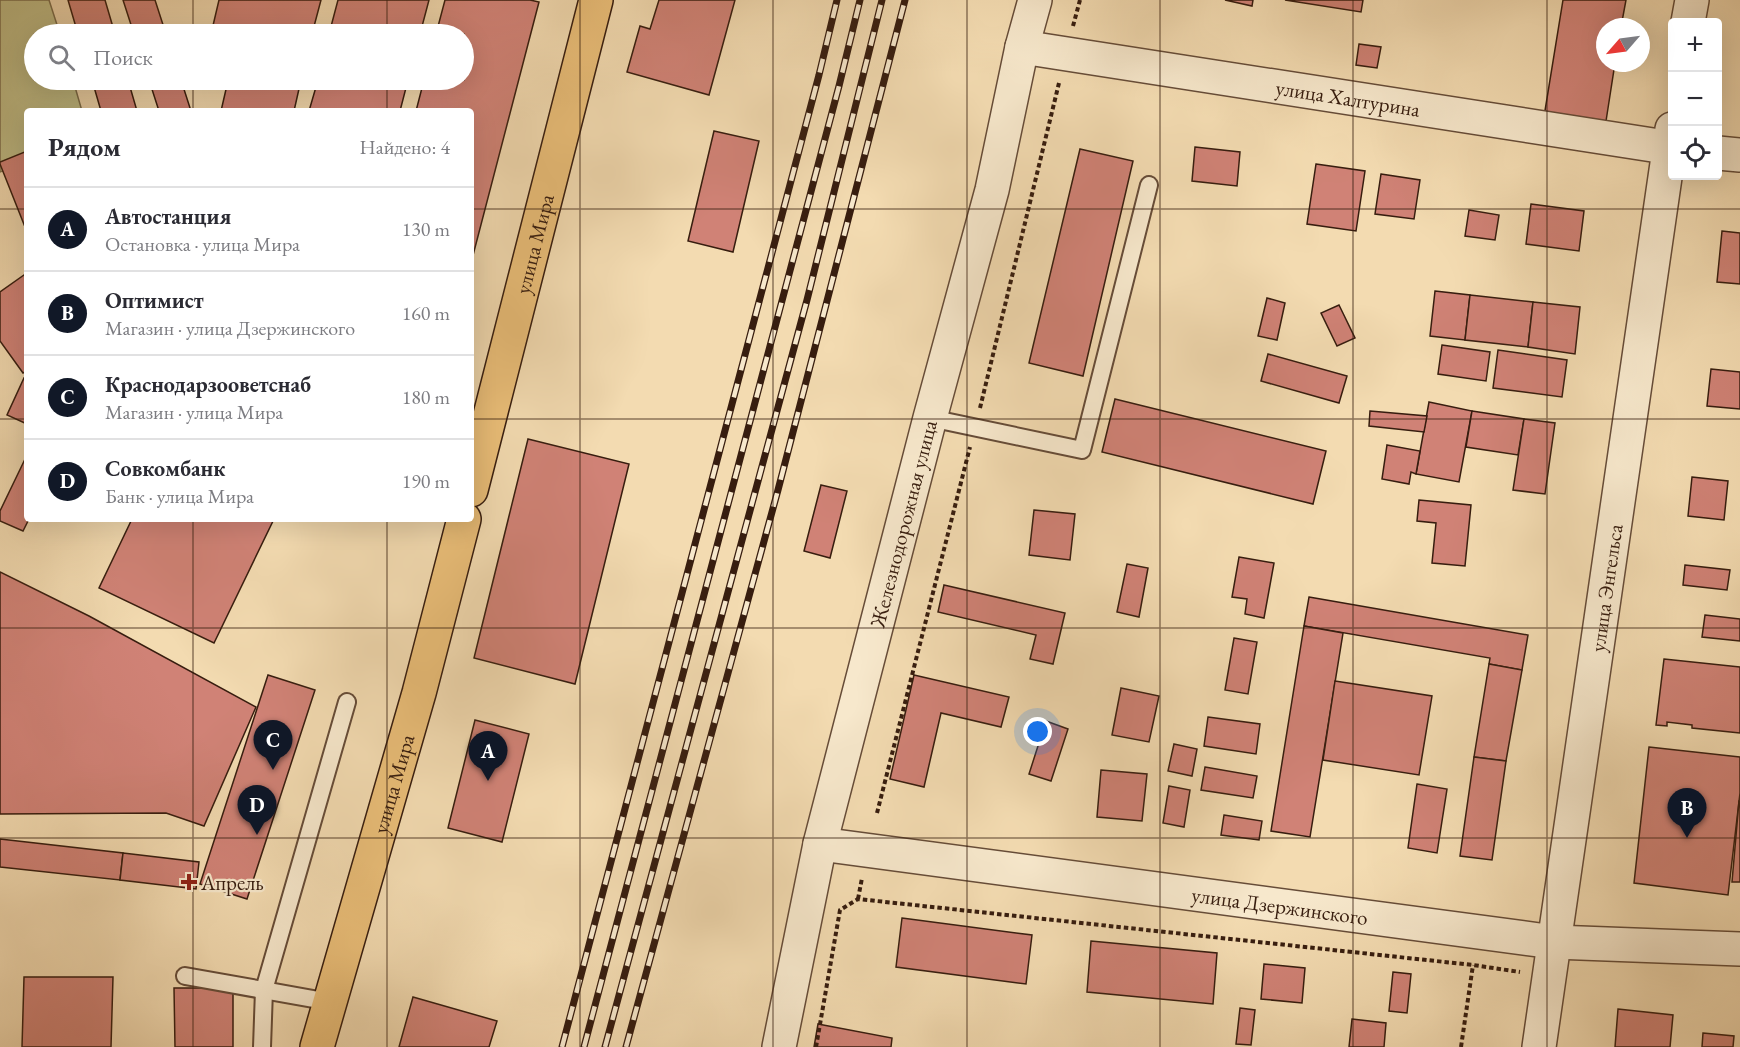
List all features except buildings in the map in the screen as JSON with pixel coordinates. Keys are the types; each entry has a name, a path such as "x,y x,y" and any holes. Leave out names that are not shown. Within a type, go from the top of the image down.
{"main road":[{"name":"улица Мира","path":"474,478 596,0"},
{"name":"улица Мира","path":"317,1047 419,693 463,522"}],"street":[{"name":"Железнодорожная улица","path":"779,1047 820,844 930,418 992,190 1022,47 1035,0"},
{"path":"1689,18 1692,0"},
{"name":"улица Халтурина","path":"1022,47 1668,141"},
{"path":"1722,153 1740,155"},
{"name":"улица Энгельса","path":"1539,1047 1668,169"},
{"name":"улица Дзержинского","path":"820,844 1554,942 1740,949"}],"lane":[{"path":"930,418 1082,450 1149,186"},
{"path":"262,1047 264,990 347,702"},
{"path":"185,976 330,1002"}],"path":[{"path":"816,1047 840,910 858,899 1473,964 1521,972"},
{"path":"1461,1047 1473,964"}],"shaded area":[{"path":"0,0 49,0 57,24 24,24 24,90 76,90 81,108 24,108 24,162 0,172"}],"railway":[{"path":"562,1047 837,0"},
{"path":"584,1047 860,0"},
{"path":"605,1047 807,300 882,0"},
{"path":"626,1047 778,490 905,0"}],"place":[{"name":"Краснодарзооветснаб","path":"273,770"},
{"name":"Автостанция","path":"488,781"},
{"name":"Совкомбанк","path":"257,835"},
{"name":"Оптимист","path":"1687,838"},
{"name":"Апрель","path":"189,882"}]}
